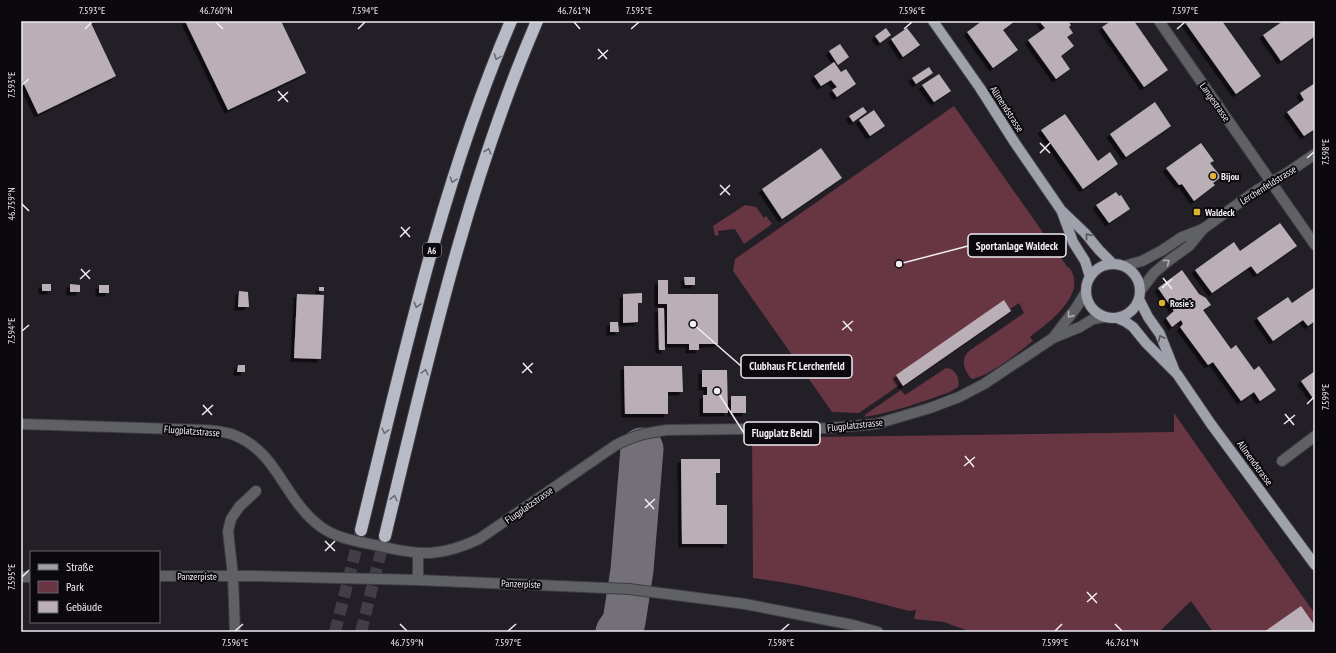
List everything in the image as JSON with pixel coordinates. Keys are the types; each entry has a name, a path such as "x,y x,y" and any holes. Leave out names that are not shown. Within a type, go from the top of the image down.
{"highway":[{"name":"A6","path":"361,530 405,352 434,243 471,127 511,21"},
{"name":"A6","path":"386,536 424,373 461,234 509,90 537,21"}],"main road":[{"name":"Allmendstrasse","path":"933,21 980,88 1015,143 1061,210 1086,233 1099,250 1113,264"},
{"name":"Allmendstrasse","path":"1061,210 1073,242 1085,261 1090,277"},
{"path":"1113,264 1124,266 1135,274 1140,283 1140,295 1136,306 1130,312 1117,318 1104,317 1095,310 1088,300 1086,292 1090,277 1093,273 1105,265 1113,264"},
{"name":"Allmendstrasse","path":"1140,295 1142,308 1160,334 1177,374"},
{"name":"Allmendstrasse","path":"1117,318 1133,327 1146,343 1177,374 1211,424 1315,565"}],"street":[{"name":"Langestrasse","path":"1159,21 1270,183 1315,245"},
{"name":"Lerchenfeldstrasse","path":"1140,295 1154,273 1189,246 1203,229 1257,190 1287,173 1315,154"},
{"name":"Lerchenfeldstrasse","path":"1124,266 1134,264 1154,255 1182,236 1203,229"},
{"name":"Flugplatzstrasse","path":"1053,338 1076,308 1086,292"},
{"name":"Flugplatzstrasse","path":"21,424 204,430 233,435 257,448 264,455 299,506 319,526 340,537 399,551 435,554 451,551 479,540 616,445 632,437 667,430 828,428 876,424 930,408 970,391 1009,368 1053,338 1080,327 1093,319 1104,317"},
{"path":"1282,461 1315,436"},
{"path":"235,632 233,576 228,531 231,519 239,507 256,490"},
{"path":"418,553 418,580"},
{"name":"Panzerpiste","path":"160,576 293,576 602,588 670,594 745,604 853,625 878,632"}],"green space":[{"path":"954,106 1068,268 1069,267 1074,277 1074,287 1064,306 1047,324 1030,337 1033,341 1004,363 987,373 972,379 967,373 964,365 966,354 1024,313 1019,303 1010,309 1011,311 903,386 901,384 859,413 832,412 733,271 735,259"},
{"path":"745,205 756,207 764,218 766,216 772,224 744,244 735,229 718,231 719,235 715,236 713,226"},
{"path":"946,368 949,368 955,372 959,381 958,387 950,392 897,410 864,417 866,414 901,390 905,395"},
{"path":"1174,413 1315,614 1315,626 1264,632 1213,632 1191,601 1159,632 971,632 944,622 914,619 916,610 909,611 832,592 753,578 752,438 1174,432"}],"building":[{"path":"21,21 90,21 116,76 38,114 21,78"},
{"path":"185,21 281,21 306,73 228,110"},
{"path":"982,21 1015,21 1003,30 1018,50 993,68 967,32"},
{"path":"1039,21 1068,21 1071,25 1069,27 1073,33 1067,37 1074,46 1061,56 1070,69 1056,79 1028,40 1045,28"},
{"path":"1111,21 1134,21 1168,70 1144,87 1102,27"},
{"path":"1184,21 1222,21 1261,76 1236,94"},
{"path":"1283,21 1315,21 1315,36 1281,61 1263,35"},
{"path":"886,28 891,35 880,43 875,36"},
{"path":"907,28 920,45 903,57 891,39"},
{"path":"840,44 849,57 838,65 829,51"},
{"path":"834,62 841,72 846,69 856,84 837,97 832,90 837,87 831,80 821,86 814,76"},
{"path":"929,67 933,73 916,84 912,78"},
{"path":"939,74 951,91 934,102 922,85"},
{"path":"1315,83 1315,129 1304,136 1287,112 1304,100 1300,93"},
{"path":"1155,102 1171,126 1126,157 1110,134"},
{"path":"863,107 867,112 853,122 849,116"},
{"path":"874,110 885,126 870,136 859,120"},
{"path":"1065,114 1098,161 1110,152 1118,164 1083,189 1041,130"},
{"path":"1201,143 1214,161 1210,163 1221,177 1213,183 1215,185 1194,201 1182,184 1179,185 1166,168"},
{"path":"821,148 842,178 782,219 762,189"},
{"path":"1116,192 1119,196 1121,195 1130,209 1109,223 1096,205"},
{"path":"1280,223 1297,246 1257,274 1251,266 1212,293 1195,270 1234,242 1240,251"},
{"path":"1182,270 1199,294 1206,298 1211,305 1203,310 1231,349 1236,345 1254,370 1259,366 1276,390 1260,401 1254,392 1241,401 1213,362 1208,365 1180,327 1183,324 1181,320 1172,327 1166,318 1174,311 1158,288"},
{"path":"684,277 695,277 695,285 685,285"},
{"path":"658,280 668,280 668,294 718,294 718,344 699,344 699,350 689,350 689,344 667,344 667,304 658,304"},
{"path":"42,284 51,284 51,291 42,291"},
{"path":"70,284 80,285 80,292 70,292"},
{"path":"99,285 109,285 109,293 99,293"},
{"path":"319,287 324,287 324,291 319,291"},
{"path":"1315,287 1315,321 1308,326 1303,320 1273,341 1257,318 1288,297 1292,303"},
{"path":"239,291 248,292 249,307 238,307"},
{"path":"642,293 642,303 638,303 638,322 623,323 623,294"},
{"path":"297,294 324,295 321,359 294,358"},
{"path":"1004,300 1011,311 903,386 896,375"},
{"path":"658,308 664,308 665,350 659,350"},
{"path":"610,322 618,322 619,332 610,332"},
{"path":"238,365 245,365 245,372 237,372"},
{"path":"624,366 682,366 683,392 668,392 668,414 625,414"},
{"path":"702,370 727,370 728,413 703,413 703,395 707,395 707,387 702,387"},
{"path":"1315,371 1315,401 1301,381"},
{"path":"731,396 746,396 746,413 731,413"},
{"path":"681,459 720,459 720,473 716,473 716,505 727,505 727,544 682,544"},
{"path":"1301,606 1315,626 1315,632 1264,632"}],"taxiway":[{"path":"617,632 624,622 632,570 642,449"}],"tunnel":[{"path":"335,632 361,530"},
{"path":"361,632 385,536"}],"place":[{"name":"Bijou","path":"1213,176"},
{"name":"Waldeck","path":"1197,212"},
{"name":"Sportanlage Waldeck","path":"899,264"},
{"name":"Rosie's","path":"1162,303"},
{"name":"Clubhaus FC Lerchenfeld","path":"693,324"},
{"name":"Flugplatz Beizli","path":"717,391"}]}
